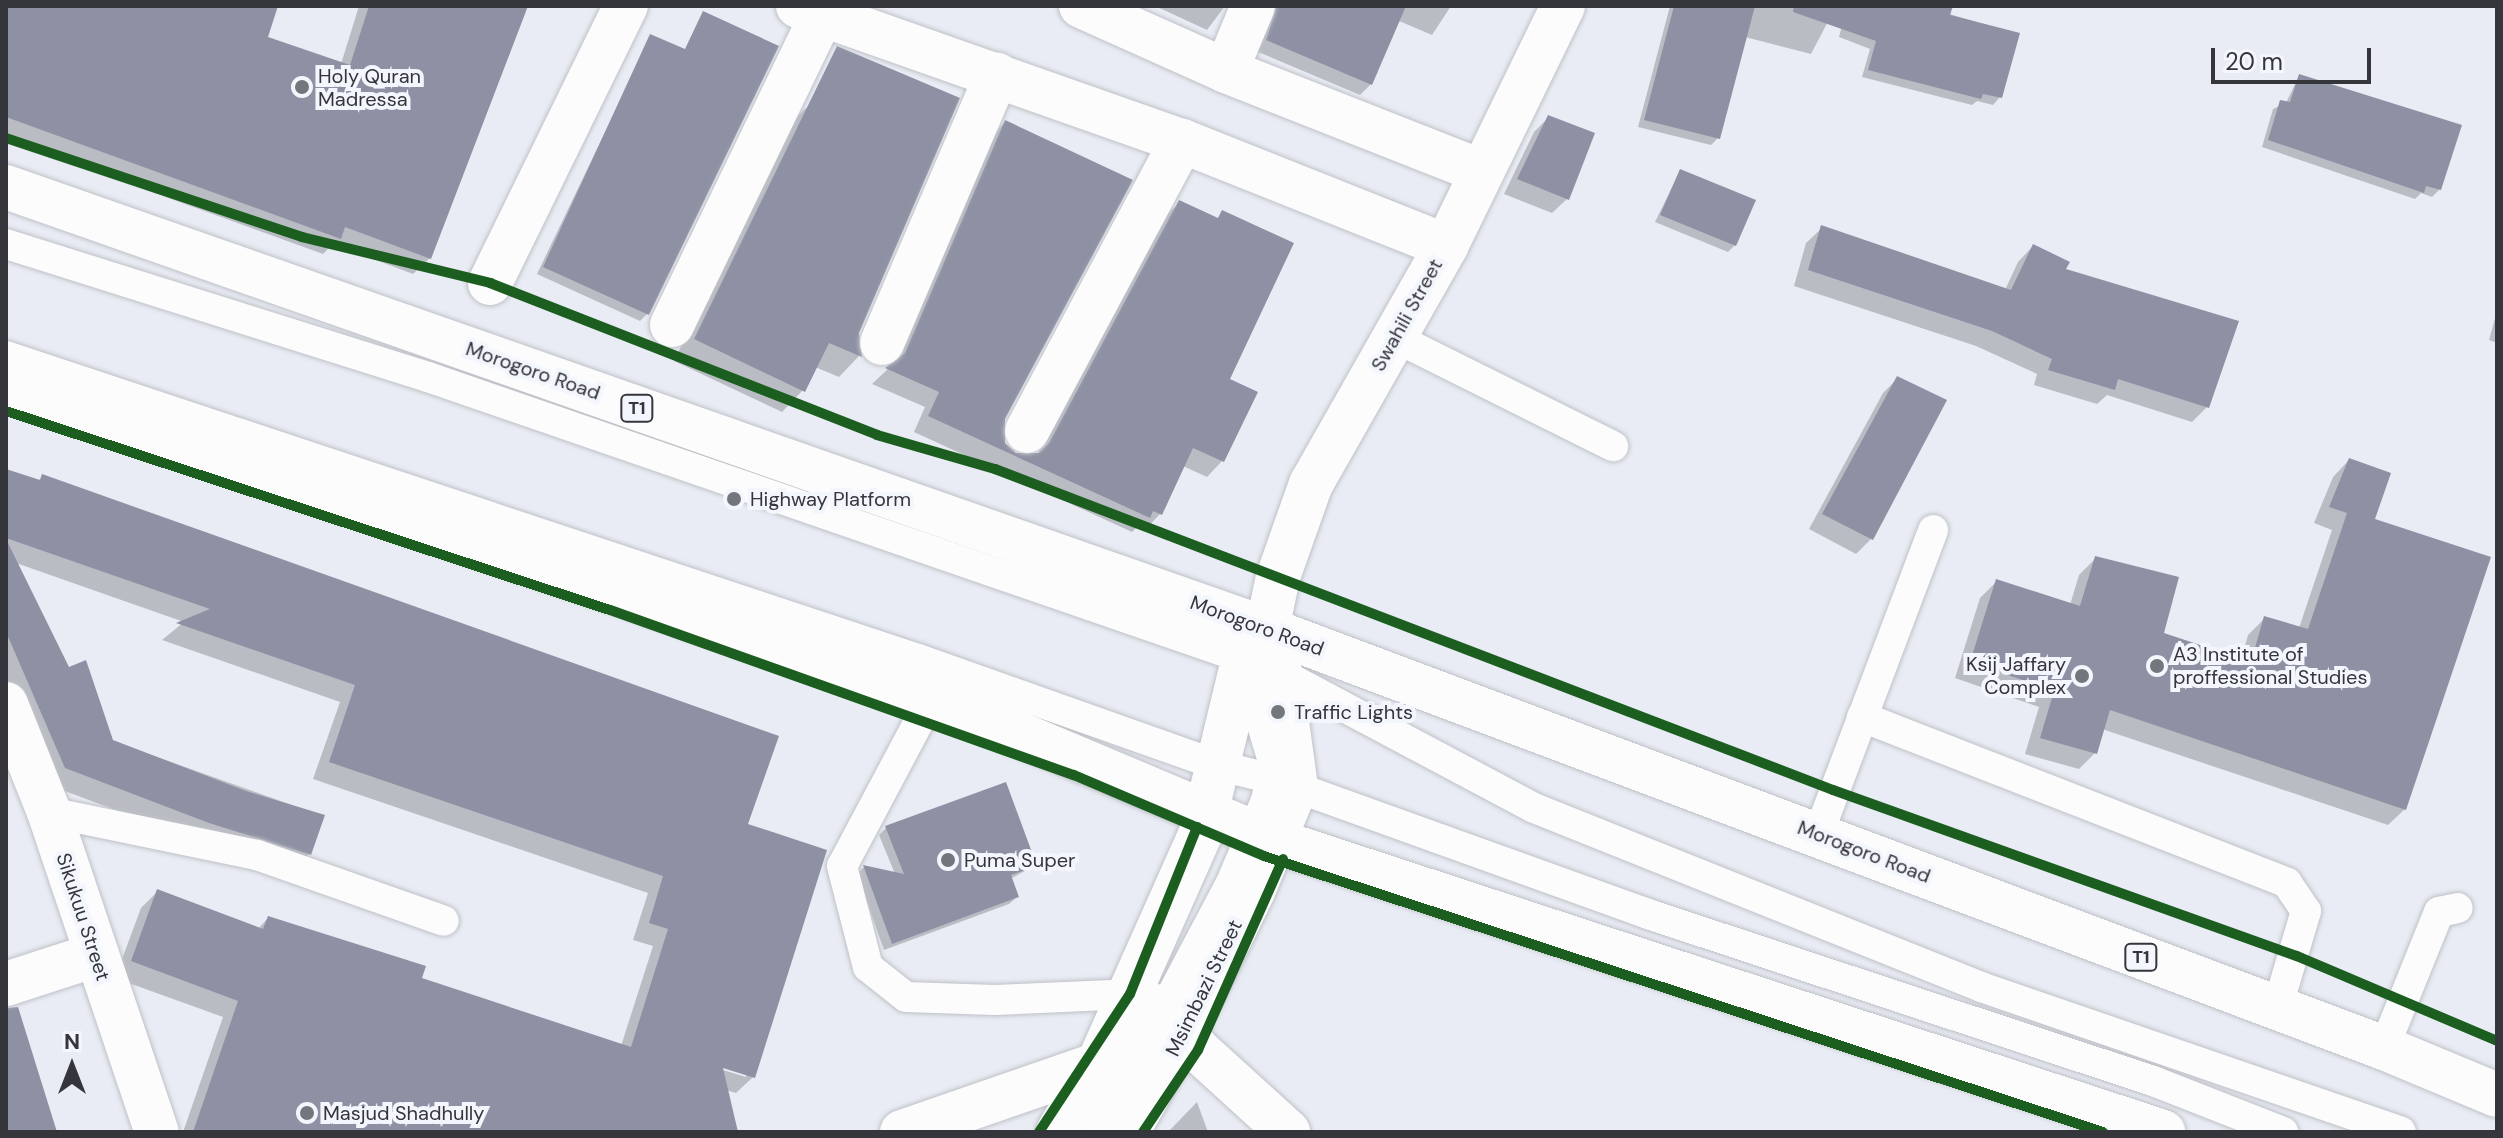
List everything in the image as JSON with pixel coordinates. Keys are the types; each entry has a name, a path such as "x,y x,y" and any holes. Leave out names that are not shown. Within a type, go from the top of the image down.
{"main road":[{"path":"490,283 626,6"},
{"path":"1081,6 1226,71 1480,171"},
{"path":"1226,71 1253,6"},
{"name":"Swahili Street","path":"1240,825 1226,767 1264,654 1278,577 1311,484 1446,246 1563,6"},
{"path":"672,325 816,9 1182,141 1446,246"},
{"path":"882,343 997,75"},
{"path":"1027,431 1182,141"},
{"name":"Morogoro Road","path":"6,187 1264,654 1818,835 2384,1048 2497,1095"},
{"path":"6,387 932,697 1240,825 2163,1132"},
{"path":"1240,825 1284,783 1264,654"},
{"name":"Sikukuu Street","path":"6,704 49,812 157,1132"},
{"name":"Msimbazi Street","path":"1127,1132 1156,1010 1240,825"},
{"name":"Msimbazi Street","path":"1058,1132 1098,1064 1156,1010 1240,825"},
{"path":"6,984 95,955"},
{"path":"1156,1010 1288,1132"},
{"path":"902,1132 1098,1064"}],"lane":[{"name":"Morogoro Road","path":"6,244 428,377 1264,654 1534,808 1981,987 2401,1132"},
{"path":"1394,337 1613,446"},
{"path":"6,356 918,659 1226,767 1284,783 1648,914 2153,1081 2283,1132"},
{"path":"1818,835 1933,530"},
{"path":"932,697 842,866 868,967 906,997 1156,1010"},
{"path":"1862,717 2287,883 2306,911 2277,1009"},
{"path":"49,812 257,855 444,921"},
{"path":"2384,1048 2439,912 2458,908"},
{"path":"1077,1132 1156,1010"},
{"path":"1099,1132 1156,1010"}],"building":[{"name":"Holy Quran Madressa","path":"6,6 278,6 268,37 350,65 369,6 528,6 431,259 345,227 341,239 6,117"},
{"path":"1277,6 1406,6 1372,85 1266,40"},
{"path":"1674,6 1755,6 1720,139 1644,120"},
{"path":"1794,6 1953,6 1950,15 2020,33 2002,98 1983,94 1981,99 1868,70 1876,41 1793,12"},
{"path":"703,11 779,46 649,315 543,267 650,34 685,49"},
{"path":"837,46 960,98 859,333 862,357 829,343 805,392 694,339"},
{"path":"2299,74 2462,125 2441,190 2426,186 2424,193 2268,140 2280,100 2290,102"},
{"path":"1548,115 1595,133 1569,200 1517,179"},
{"path":"1005,120 1133,180 1005,419 1005,443 1016,453 1039,453 1049,443 1179,200 1218,218 1222,210 1294,243 1230,379 1258,392 1224,462 1193,448 1162,515 1153,511 1150,518 928,416 939,392 885,368 905,353"},
{"path":"1680,169 1756,200 1736,246 1660,215"},
{"path":"1821,225 2011,290 2033,244 2070,262 2066,269 2239,321 2209,408 2118,379 2115,390 2048,370 2052,359 1992,331 1808,270"},
{"path":"1897,376 1947,400 1873,540 1822,514"},
{"path":"2349,458 2391,473 2375,519 2491,557 2406,810 2110,710 2097,754 2040,738 2054,691 1970,662 1996,579 2080,606 2095,556 2179,577 2164,633 2251,662 2264,616 2308,629 2347,513 2329,507"},
{"path":"6,469 40,480 42,474 779,736 748,824 827,850 755,1078 723,1068 738,1132 193,1132 238,1001 131,961 157,889 263,929 268,916 426,966 422,978 631,1047 668,929 649,923 663,876 329,762 355,685 176,623 210,609 6,538"},
{"path":"6,539 69,667 86,660 113,740 246,791 325,815 311,855 209,823 65,768 6,632"},
{"name":"Puma Super","path":"1006,782 1037,866 1011,875 1019,897 892,944 863,865 904,874 885,826"},
{"path":"18,1007 57,1132 6,1132 6,1008"}],"cycle path":[{"path":"6,138 302,237 490,283 877,435 995,469 1833,790 2297,956 2497,1041"},
{"path":"6,411 610,610 1074,775 1264,856 2103,1132"},
{"path":"1039,1132 1130,994 1197,827"},
{"path":"1143,1132 1198,1050 1283,859"}],"place":[{"name":"Holy Quran Madressa","path":"302,87"},
{"name":"Highway Platform","path":"734,499"},
{"name":"A3 Institute of proffessional Studies","path":"2157,666"},
{"name":"Ksij Jaffary Complex","path":"2082,676"},
{"name":"Traffic Lights","path":"1278,712"},
{"name":"Puma Super","path":"948,860"},
{"name":"Masjud Shadhully","path":"307,1113"}]}
